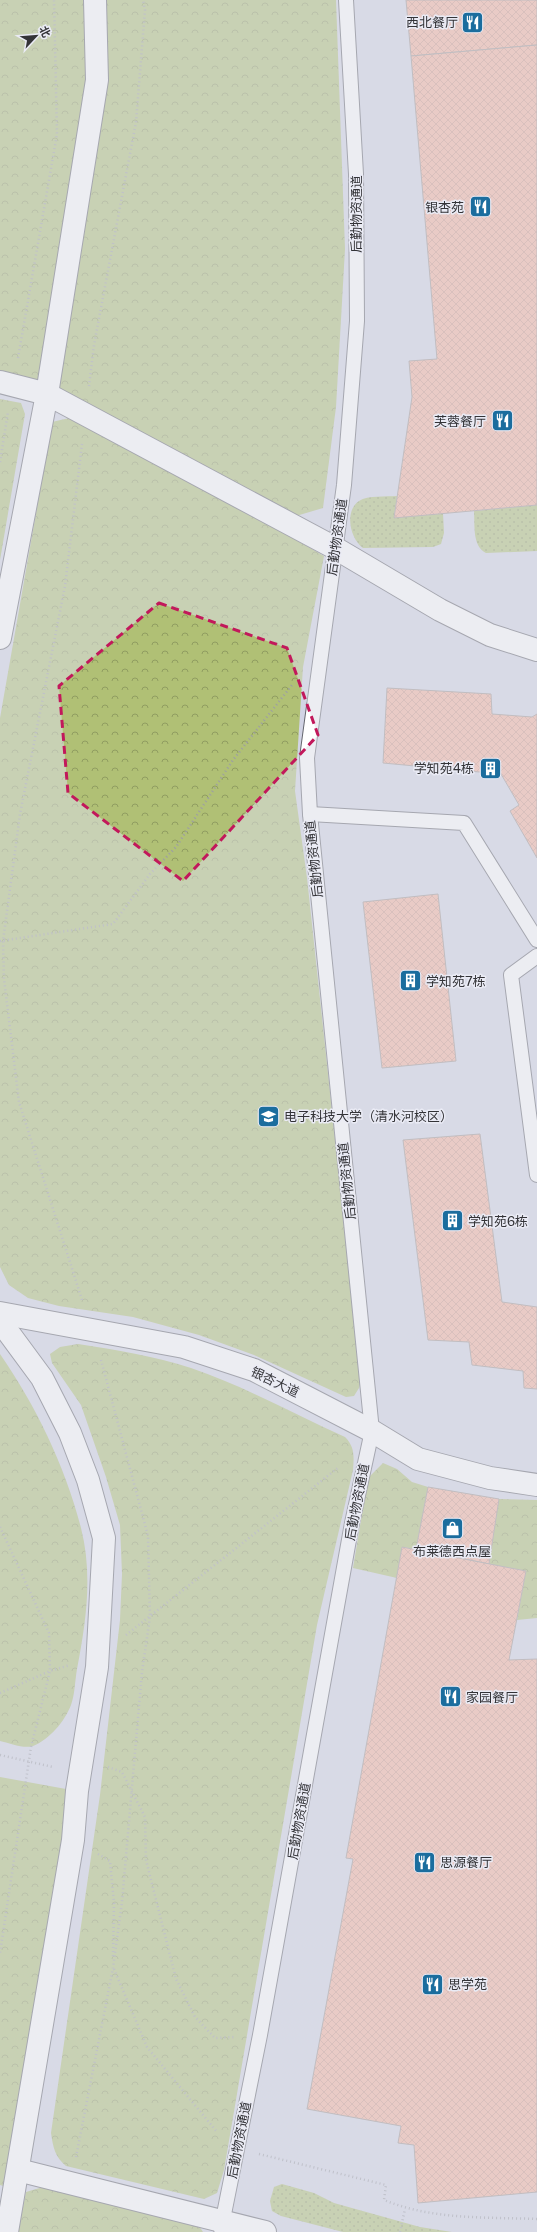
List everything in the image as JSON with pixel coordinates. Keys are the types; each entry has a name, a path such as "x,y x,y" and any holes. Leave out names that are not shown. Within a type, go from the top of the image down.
{"street":[{"path":"0,638 47,394 97,80 95,0"},
{"path":"6,383 47,394 335,548 440,610 490,634 537,650"},
{"name":"银杏大道","path":"0,1313 184,1347 254,1370 372,1431 418,1459 437,1466 490,1478 537,1485"},
{"path":"0,1321 42,1378 70,1434 88,1480 104,1538 98,1658 73,1840 7,2232"},
{"path":"18,2170 71,2183 221,2227 265,2232"}],"lane":[{"name":"后勤物资通道","path":"221,2227 260,2035 352,1522 372,1431 310,814 307,758 344,485 357,321 356,174 346,0"},
{"path":"310,814 464,823 537,940"},
{"path":"537,956 511,975 537,1175"}],"path":[{"path":"0,462 6,383 57,134 54,0"},
{"path":"71,2183 113,1968 122,1902 142,1672 150,1617 148,1536 92,1331 19,1102 4,979 1,941 20,814 65,586 94,345 136,122 145,10 143,0"},
{"path":"1,941 113,924 150,874 176,847 233,760 261,723 306,669 320,658"},
{"path":"0,1693 50,1671 98,1658 340,1466"},
{"path":"0,1527 49,1633 50,1671 29,1761 0,1953"},
{"path":"0,1755 29,1761 82,1766 122,1772 145,1817 146,1860 176,1979 195,2018 216,2038 260,2035"},
{"path":"73,1840 110,1861 114,1902 113,1968 147,2047 212,2128 238,2149 386,2185 384,2200 405,2209 442,2216 537,2219"},
{"path":"400,2232 405,2209"}],"highlighted area":[{"path":"159,603 287,648 318,735 183,881 68,793 59,686"}],"shaded area":[{"name":"电子科技大学（清水河校区）","path":"0,0 537,0 537,2232 0,2232"}],"green space":[{"path":"0,0 336,0 345,249 336,407 323,508 296,516 0,373"},
{"path":"0,399 21,403 25,414 0,560"},
{"path":"82,415 324,556 303,667 295,791 307,878 361,1380 359,1388 354,1396 346,1397 254,1355 199,1335 133,1317 59,1306 28,1298 9,1285 0,1267 0,718 52,422"},
{"path":"397,496 394,517 443,513 444,533 441,544 433,547 363,548 358,544 350,525 351,511 354,506 359,501 367,498"},
{"path":"537,505 537,551 486,553 478,545 475,535 474,511"},
{"path":"78,1344 149,1357 211,1375 345,1437 351,1445 353,1452 353,1470 317,1625 224,2170 217,2193 204,2199 66,2166 59,2159 55,2151 51,2133 100,1795 120,1620 122,1574 120,1525 106,1477 81,1405 52,1363 50,1354 60,1347"},
{"path":"0,1354 26,1394 58,1459 67,1482 81,1528 87,1563 87,1598 83,1634 71,1705 61,1723 50,1735 39,1743 29,1747 0,1741"},
{"path":"383,1463 397,1469 412,1482 428,1487 416,1549 402,1547 397,1578 353,1568 368,1478"},
{"path":"499,1499 537,1500 537,1618 517,1620 526,1571 489,1564"},
{"path":"0,1777 77,1791 14,2189 0,2185"},
{"path":"282,2184 314,2193 334,2203 420,2227 452,2232 343,2232 281,2216 272,2211 270,2201 274,2187"},
{"path":"43,2187 197,2223 203,2232 18,2232 26,2192"}],"building":[{"name":"西北餐厅","path":"406,0 537,0 537,45 411,56"},
{"name":"银杏苑","path":"537,45 537,505 394,518 412,397 409,361 437,359 411,56"},
{"name":"学知苑4栋","path":"387,688 491,694 492,714 532,717 537,714 537,858 510,811 519,805 501,774 383,763"},
{"name":"学知苑7栋","path":"438,894 456,1061 382,1068 363,902"},
{"name":"学知苑6栋","path":"480,1134 502,1302 537,1307 537,1389 524,1388 523,1371 472,1365 469,1342 428,1340 403,1140"},
{"path":"428,1487 499,1499 489,1564 416,1549"},
{"name":"思学苑","path":"402,1547 526,1571 509,1660 537,1659 537,2192 418,2203 414,2145 398,2143 401,2126 307,2109 353,1859 346,1858"}],"place":[{"name":"西北餐厅","path":"473,22"},
{"name":"银杏苑","path":"480,207"},
{"name":"芙蓉餐厅","path":"502,421"},
{"name":"学知苑4栋","path":"490,768"},
{"name":"学知苑7栋","path":"410,981"},
{"name":"电子科技大学（清水河校区）","path":"268,1116"},
{"name":"学知苑6栋","path":"452,1221"},
{"name":"布莱德西点屋","path":"452,1529"},
{"name":"家园餐厅","path":"450,1697"},
{"name":"思源餐厅","path":"424,1862"},
{"name":"思学苑","path":"433,1984"}]}
